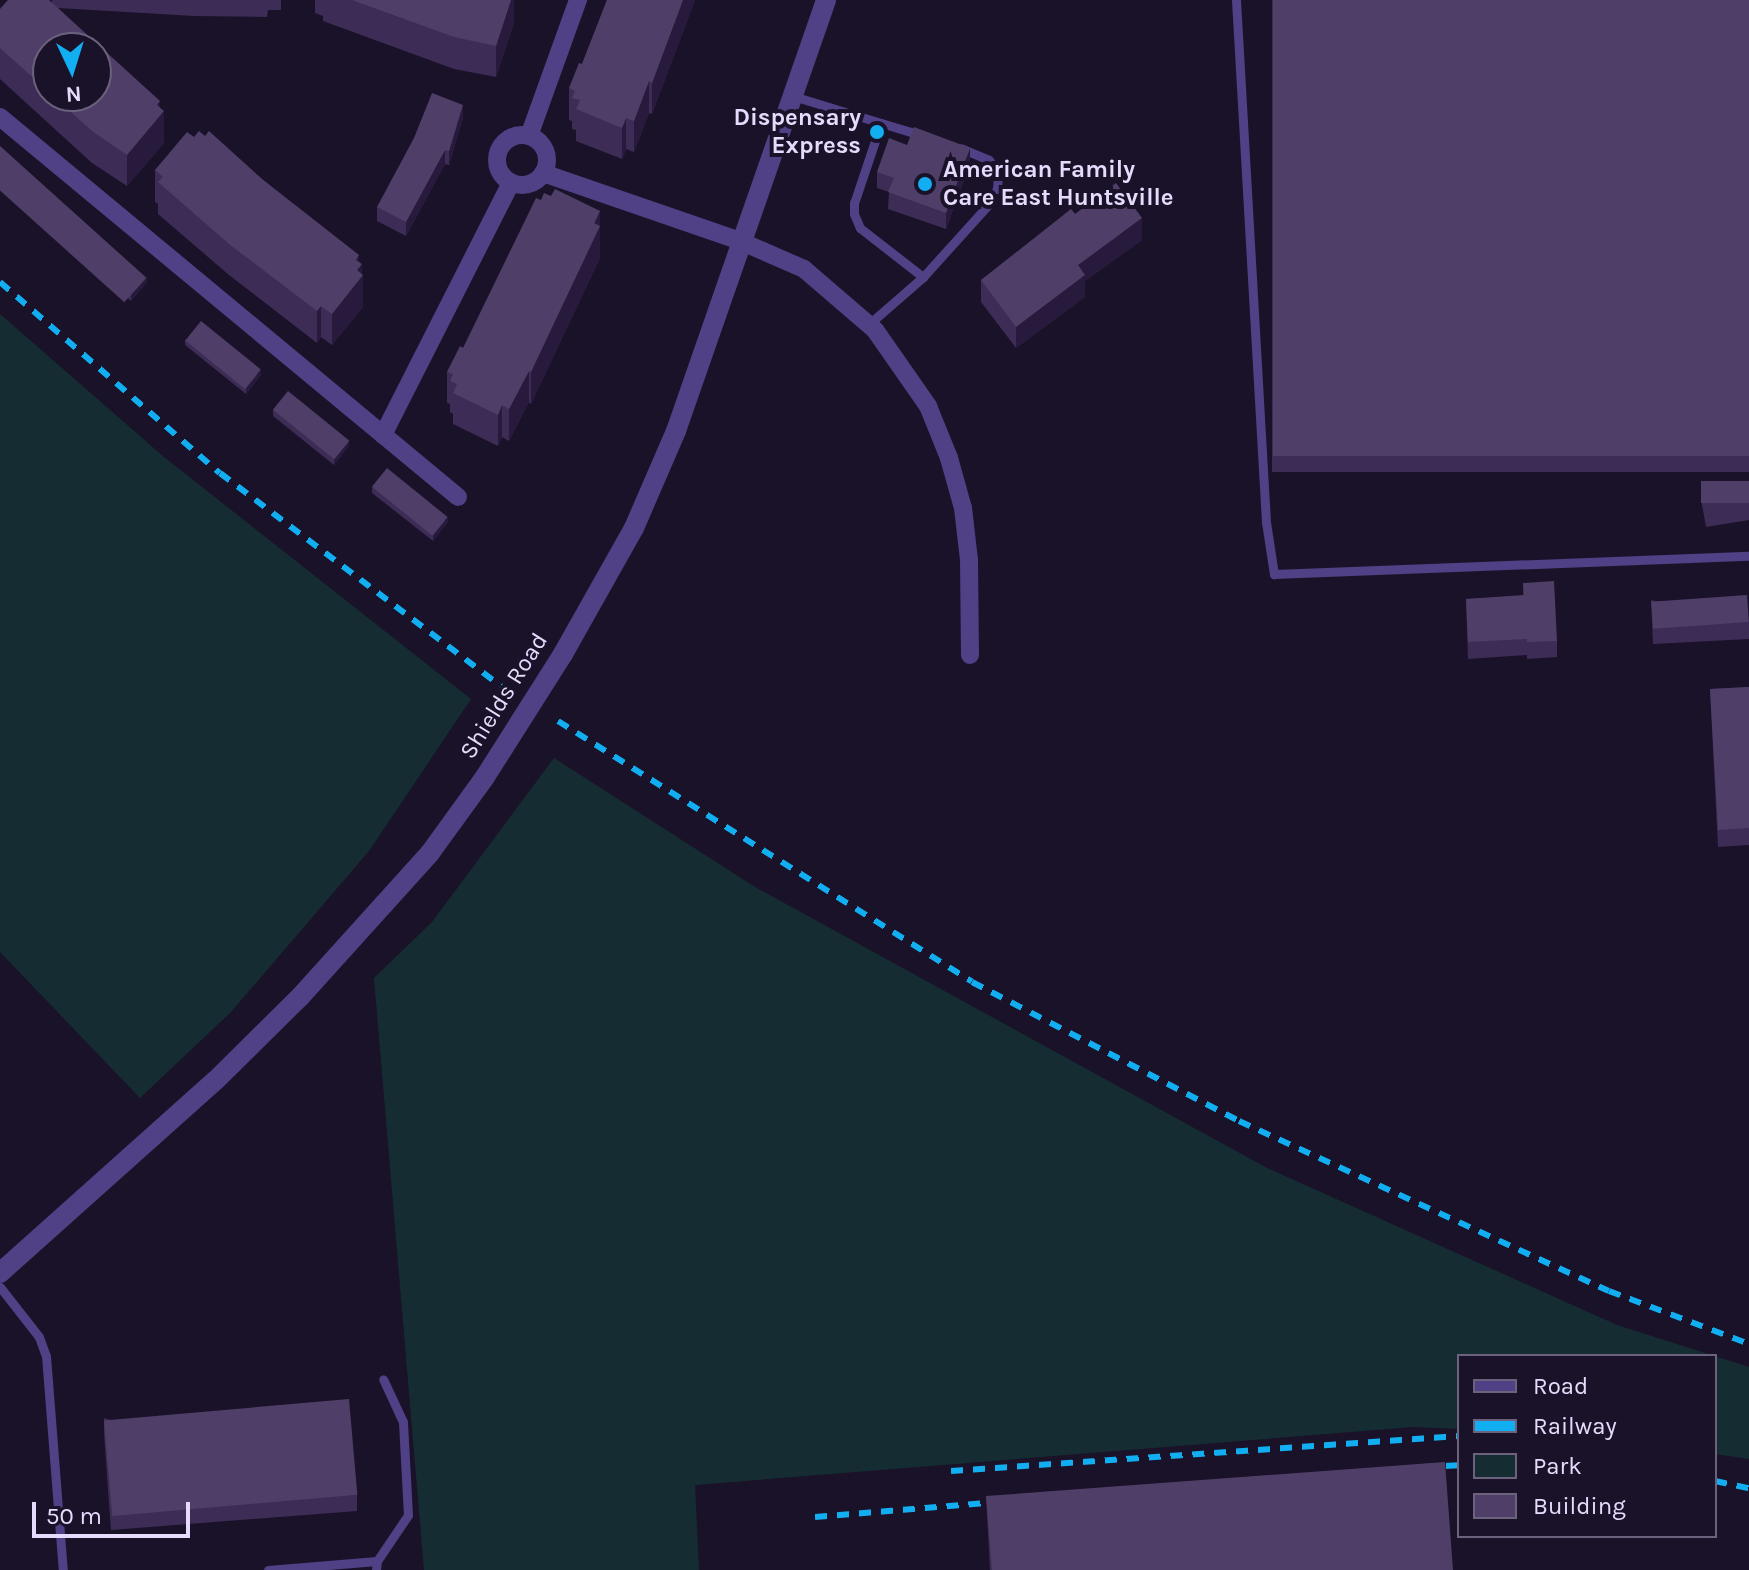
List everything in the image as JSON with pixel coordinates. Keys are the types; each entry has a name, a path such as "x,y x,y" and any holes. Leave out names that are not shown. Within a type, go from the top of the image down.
{"street":[{"path":"529,136 578,0"},
{"name":"Shields Road","path":"0,1273 215,1081 300,997 430,853 502,749 563,654 634,528 676,431 826,0"},
{"path":"0,117 458,497"},
{"path":"529,136 546,153 543,173 527,185 511,183 500,171 498,155 506,141 529,136"},
{"path":"543,173 740,241 804,269 869,324 928,406 949,458 963,508 969,560 970,655"},
{"path":"383,435 511,183"}],"lane":[{"path":"1236,0 1266,522 1274,574 1749,556"},
{"path":"793,96 935,140"},
{"path":"881,123 854,203 854,214 860,228 923,277"},
{"path":"869,324 923,277 988,205 997,189 998,173 989,160 949,144"},
{"path":"0,1287 39,1337 46,1356 63,1570"},
{"path":"268,1570 377,1566 408,1515 403,1422 383,1379"}],"green space":[{"path":"0,314 164,457 471,699 369,851 231,1012 140,1098 0,952"},
{"path":"554,758 755,887 1267,1168 1617,1325 1708,1354 1457,1354 1457,1429 1413,1427 695,1485 699,1570 424,1570 374,978 432,922"},
{"path":"1717,1357 1749,1367 1749,1459 1717,1454"}],"building":[{"path":"8,0 49,0 84,32 32,32 32,77 0,48 0,9"},
{"path":"352,0 511,0 496,46 454,37"},
{"path":"607,0 683,0 652,83 649,81 634,121 626,118 622,128 576,109 580,100 572,98 575,91 569,88 579,63 582,64"},
{"path":"1273,0 1749,0 1749,456 1273,456"},
{"path":"112,57 160,101 157,105 164,111 127,155 71,112 112,112"},
{"path":"432,93 463,105 449,151 445,150 406,222 377,207 414,138"},
{"path":"914,127 970,148 946,213 888,192 894,178 877,172 889,138 907,145"},
{"path":"199,131 205,136 209,131 262,179 359,255 356,260 362,264 357,270 363,275 332,314 321,306 317,311 229,244 158,182 163,177 155,170 187,132 194,137"},
{"path":"0,146 146,278 124,302 0,190"},
{"path":"1116,183 1142,218 1078,265 1085,275 1016,327 981,280 1071,209 1075,214"},
{"path":"555,189 600,211 594,223 600,226 531,372 509,409 502,405 498,415 453,393 457,384 450,381 453,374 447,372 460,346 463,348 536,198 541,200 544,193 551,196"},
{"path":"201,321 261,369 245,389 185,340"},
{"path":"288,391 349,441 334,459 273,410"},
{"path":"387,468 448,517 433,536 372,487"},
{"path":"1701,481 1749,481 1749,503 1701,503"},
{"path":"1554,581 1557,641 1468,642 1466,599 1524,595 1523,583"},
{"path":"1747,595 1749,622 1653,629 1651,602"},
{"path":"1749,687 1749,828 1718,830 1710,689"},
{"path":"349,1399 357,1495 112,1516 104,1420"},
{"path":"1445,1462 1453,1570 992,1570 986,1496"}],"railway":[{"path":"0,282 220,473 501,686"},
{"path":"558,721 972,982 1239,1121 1609,1291 1749,1344"},
{"path":"951,1471 1457,1436"},
{"path":"1424,1467 1457,1465"},
{"path":"1717,1481 1749,1488"},
{"path":"815,1517 1010,1501"}],"place":[{"name":"Dispensary Express","path":"877,132"},
{"name":"American Family Care East Huntsville","path":"925,184"}]}
